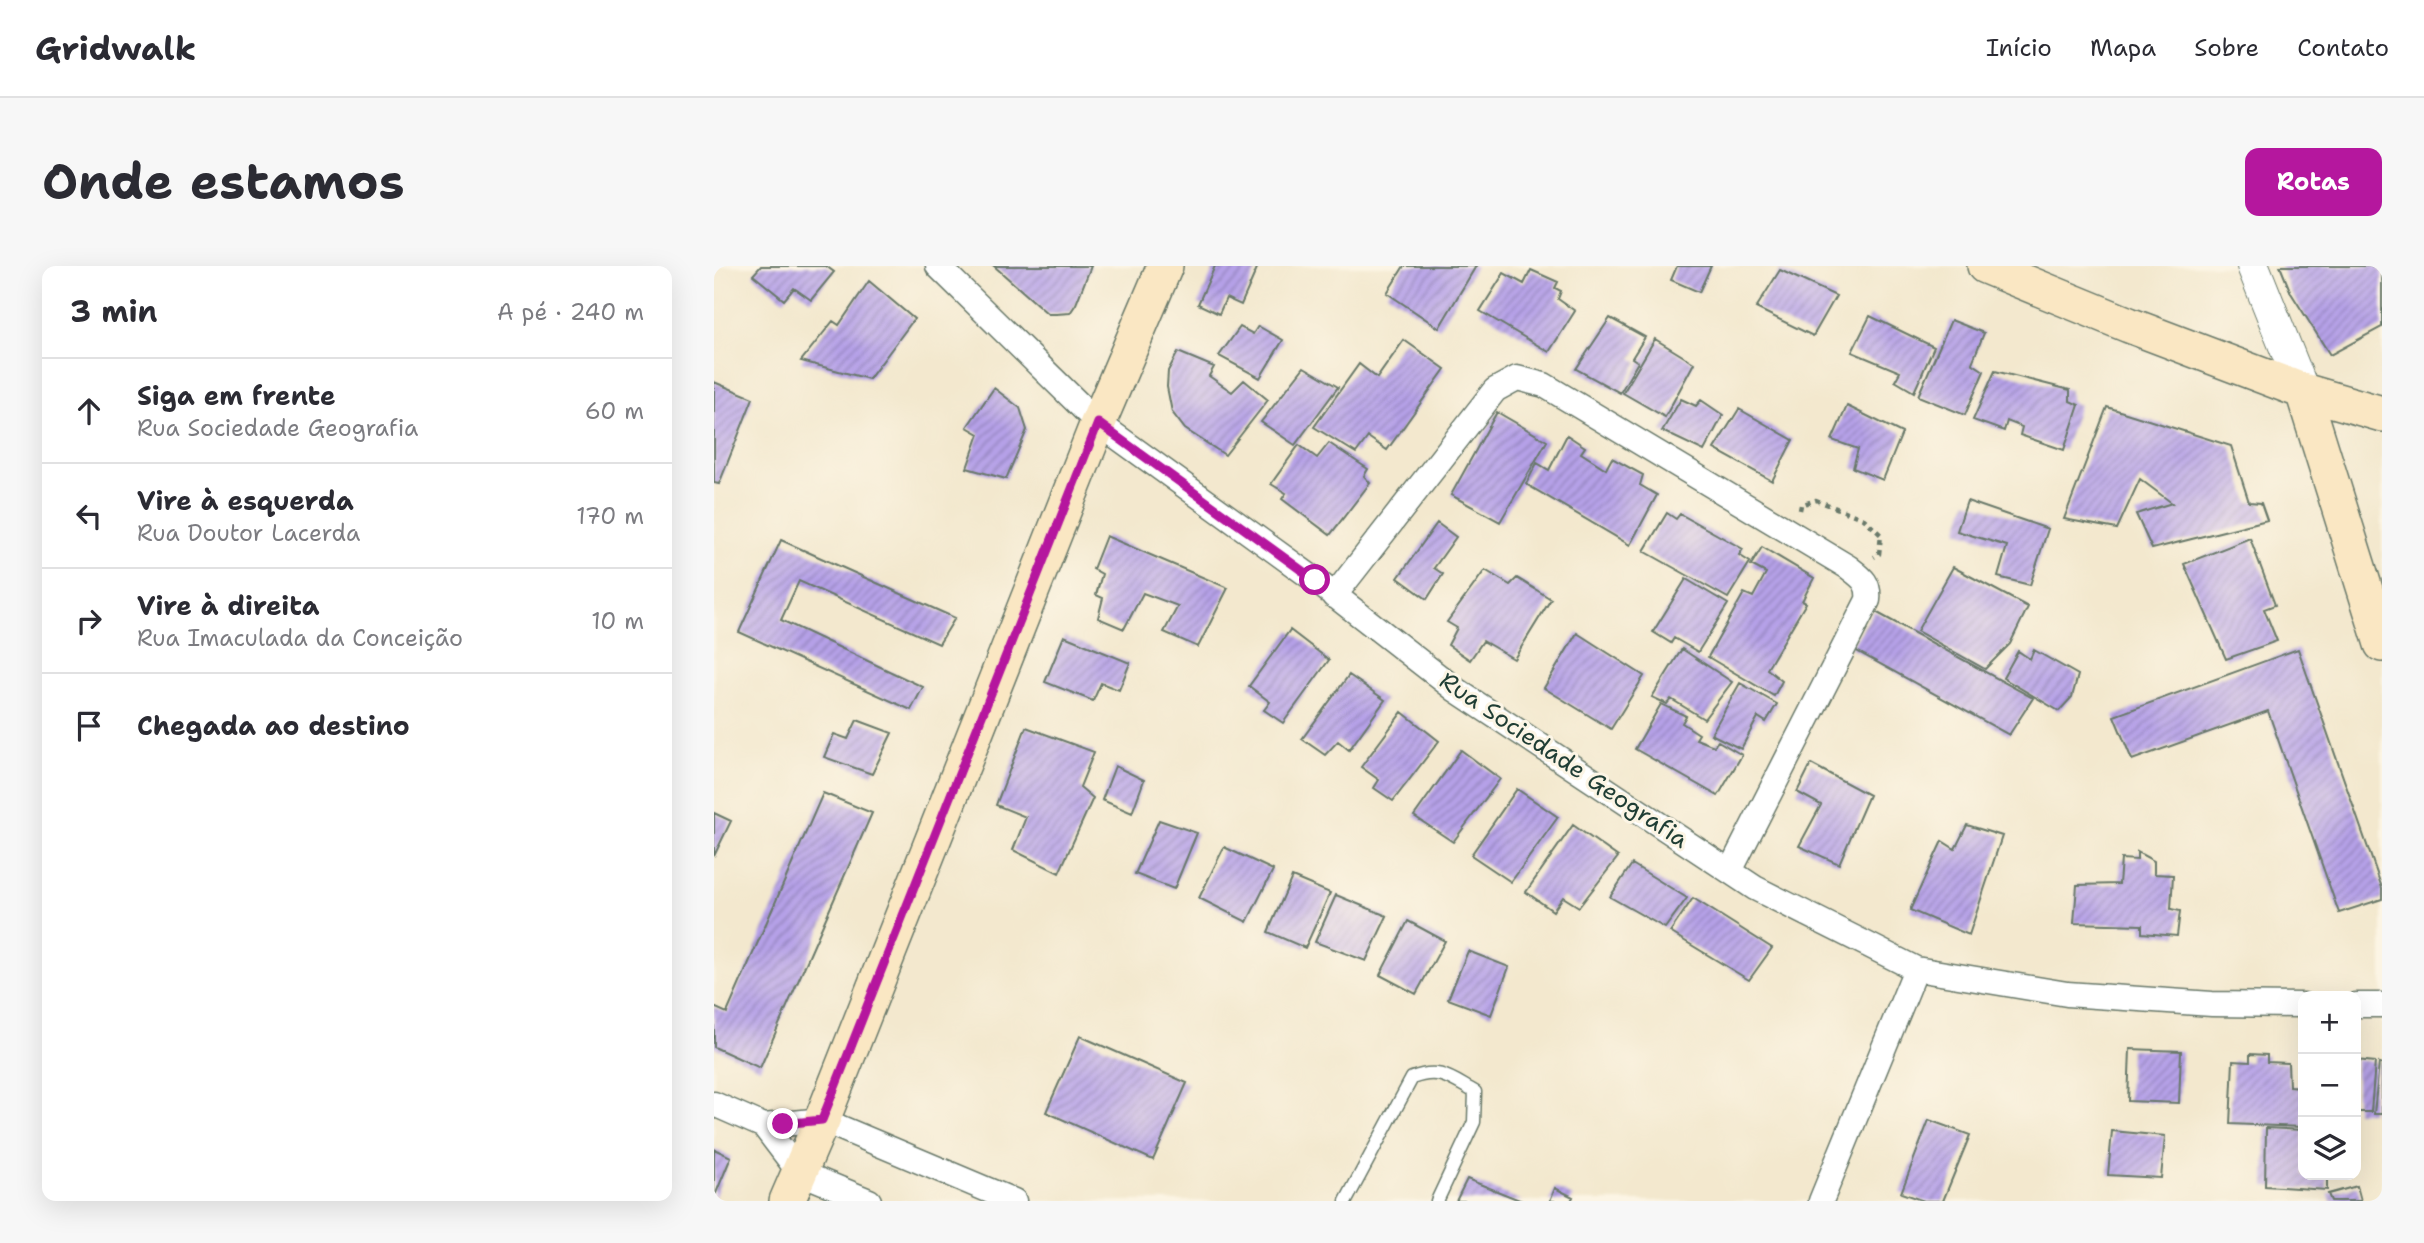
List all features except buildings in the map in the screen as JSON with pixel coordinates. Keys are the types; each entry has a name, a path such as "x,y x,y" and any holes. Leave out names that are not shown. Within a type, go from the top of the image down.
{"main road":[{"path":"793,1187 1098,423 1165,266"},
{"path":"1985,266 2129,325 2303,391 2382,414"},
{"path":"2303,391 2382,644"}],"street":[{"name":"Rua Sociedade Geografia","path":"938,266 989,319 1098,423 1334,596 1455,690 1755,888 1916,969 2067,994 2212,1004 2298,1005"},
{"path":"2253,266 2303,391"},
{"path":"1334,596 1495,390 1517,378 1544,385 1848,567 1865,580 1869,591 1868,600 1730,871"},
{"path":"1821,1201 1916,969"},
{"path":"2361,1005 2382,1005"},
{"path":"714,1104 764,1126 822,1120 1014,1201"},
{"path":"764,1126 793,1187 869,1201"}],"lane":[{"path":"1346,1201 1412,1078 1425,1073 1441,1073 1475,1092 1474,1122 1437,1201"}],"path":[{"path":"1806,542 1795,523 1801,505 1816,500 1864,519 1881,535 1879,554 1865,563 1848,567"}],"route":[{"path":"783,1124 822,1120 1098,423 1315,580"}]}
